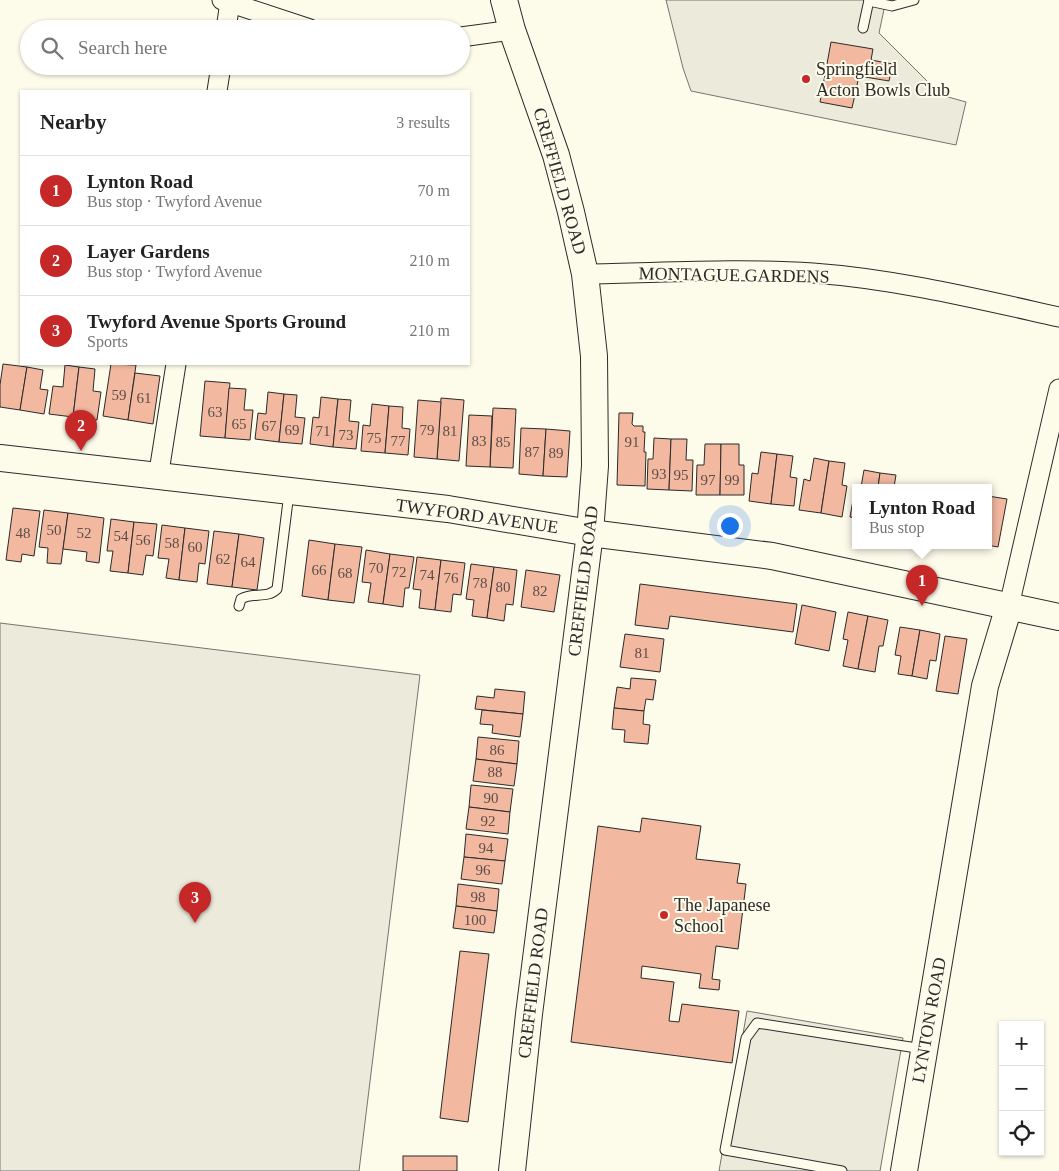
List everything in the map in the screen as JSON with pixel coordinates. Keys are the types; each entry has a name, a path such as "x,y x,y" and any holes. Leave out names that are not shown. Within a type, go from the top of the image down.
{"street":[{"name":"CREFFIELD ROAD","path":"504,0 512,30 556,155 585,274 594,356 595,466 590,533 529,1014 512,1171"},
{"path":"226,20 226,1 283,20"},
{"path":"470,36 512,30"},
{"path":"217,90 220,75"},
{"name":"MONTAGUE GARDENS","path":"585,274 775,271 832,275 957,295 1059,317"},
{"path":"158,478 176,365"},
{"path":"1009,606 1059,389"},
{"name":"TWYFORD AVENUE","path":"0,458 158,478 448,509 590,533 772,556 1059,616"},
{"name":"LYNTON ROAD","path":"904,1171 985,686 1009,606"}],"lane":[{"path":"863,28 869,1 892,6 914,0"},
{"path":"239,606 241,599 247,595 272,593 277,589 290,492"},
{"path":"842,1171 725,1150 746,1038 757,1024 924,1049"}],"shaded area":[{"name":"Springfield Acton Bowls Club","path":"666,0 886,0 879,33 941,95 966,102 956,145 691,91 683,68"},
{"path":"0,623 420,675 359,1171 0,1171"},
{"path":"747,1011 903,1038 880,1171 719,1171"}],"building":[{"path":"831,42 873,49 871,60 893,64 889,81 859,76 852,108 820,102"},
{"path":"3,364 27,367 20,410 0,407 0,385"},
{"path":"65,365 79,367 73,417 49,414 53,386 63,387"},
{"path":"111,365 136,365 128,420 103,416"},
{"path":"27,367 43,370 40,389 48,390 44,414 20,410"},
{"path":"79,367 95,369 93,391 101,392 97,420 73,417"},
{"path":"135,373 160,376 153,424 128,420"},
{"path":"205,381 230,383 225,438 200,436"},
{"path":"229,388 246,389 244,410 253,410 250,440 225,438"},
{"path":"268,392 284,394 279,442 255,439 258,413 266,414"},
{"path":"284,394 297,395 295,417 305,418 302,444 279,442"},
{"path":"321,397 338,399 333,447 310,444 313,417 319,418"},
{"path":"441,398 464,400 459,461 437,459"},
{"path":"338,399 351,400 349,421 359,422 356,449 333,447"},
{"path":"418,400 441,402 437,459 414,457"},
{"path":"372,404 389,406 385,453 361,451 363,425 370,426"},
{"path":"389,406 403,407 402,428 410,429 408,455 385,453"},
{"path":"493,408 516,409 513,468 490,467"},
{"path":"619,413 633,413 632,424 634,426 643,426 643,432 645,432 644,452 646,452 645,486 617,485"},
{"path":"469,415 492,416 490,467 466,466"},
{"path":"521,428 546,429 543,476 519,474"},
{"path":"546,429 570,431 567,477 543,476"},
{"path":"654,438 671,439 669,490 647,489 648,459 653,459"},
{"path":"671,439 687,439 686,460 693,460 692,491 669,490"},
{"path":"705,444 721,444 720,495 696,495 697,465 704,465"},
{"path":"721,444 739,444 739,465 744,465 744,495 720,495"},
{"path":"761,452 777,454 771,504 749,501 752,473 758,474"},
{"path":"777,454 793,456 790,477 797,478 794,506 771,504"},
{"path":"814,458 829,461 821,513 799,510 804,479 810,481"},
{"path":"829,461 845,463 842,485 847,486 842,517 821,513"},
{"path":"864,470 880,473 878,484 862,484"},
{"path":"880,473 896,475 894,484 878,484"},
{"path":"992,497 1007,499 998,547 992,546"},
{"path":"13,508 40,511 34,556 22,554 21,562 6,560"},
{"path":"44,510 68,513 61,564 47,563 48,548 39,547"},
{"path":"68,513 104,518 99,563 86,561 87,552 63,549"},
{"path":"111,519 134,522 128,573 110,571 113,551 107,551"},
{"path":"134,522 157,524 153,556 146,555 143,575 128,573"},
{"path":"162,525 185,528 179,580 166,578 169,559 158,558"},
{"path":"185,528 209,531 205,564 199,563 197,582 179,580"},
{"path":"214,531 239,534 232,587 207,584"},
{"path":"239,534 264,538 257,590 232,587"},
{"path":"309,540 335,544 328,600 302,596"},
{"path":"335,544 362,547 354,603 328,600"},
{"path":"366,550 390,554 383,604 368,602 371,583 362,582"},
{"path":"390,554 414,557 409,588 405,588 403,607 383,604"},
{"path":"417,557 441,560 435,610 419,608 421,590 413,589"},
{"path":"441,560 465,563 461,595 453,594 451,612 435,610"},
{"path":"471,564 494,567 487,618 472,616 474,600 466,599"},
{"path":"494,567 517,570 513,605 506,604 504,621 487,618"},
{"path":"526,570 560,575 554,612 521,607"},
{"path":"640,584 797,604 793,632 670,616 668,629 635,625"},
{"path":"802,605 836,612 829,651 795,644"},
{"path":"848,612 868,616 858,669 843,666 848,640 843,639"},
{"path":"868,616 888,620 883,646 879,646 875,672 858,669"},
{"path":"900,627 920,630 912,676 898,674 901,656 895,655"},
{"path":"920,630 940,634 936,661 930,660 927,679 912,676"},
{"path":"625,634 664,639 660,672 620,667"},
{"path":"945,636 967,639 958,694 936,691"},
{"path":"631,678 656,680 653,700 646,699 644,711 614,708 617,687 630,689"},
{"path":"495,689 525,692 523,714 475,709 477,696 494,698"},
{"path":"614,708 644,711 643,724 650,725 648,744 624,742 625,730 612,729"},
{"path":"482,710 523,714 520,737 492,733 493,725 480,724"},
{"path":"478,737 519,741 517,764 476,759"},
{"path":"476,759 517,764 514,786 473,781"},
{"path":"471,785 513,789 510,812 469,807"},
{"path":"469,807 510,812 508,834 466,829"},
{"name":"The Japanese School","path":"642,818 701,826 696,859 740,864 737,883 746,884 738,949 716,946 712,979 720,980 719,990 699,988 701,974 642,966 641,978 674,982 669,1021 679,1022 682,1004 739,1011 732,1063 571,1042 598,826 640,832"},
{"path":"466,834 508,839 505,861 464,857"},
{"path":"464,857 505,861 502,884 461,879"},
{"path":"458,884 499,889 497,911 456,906"},
{"path":"456,906 497,911 494,933 453,928"},
{"path":"460,951 489,954 468,1122 440,1118"},
{"path":"403,1156 457,1156 457,1171 403,1171"}],"place":[{"name":"Springfield Acton Bowls Club","path":"806,79"},
{"name":"Layer Gardens","path":"81,451"},
{"name":"Lynton Road","path":"922,606"},
{"name":"The Japanese School","path":"664,915"},
{"name":"Twyford Avenue Sports Ground","path":"195,923"}]}
